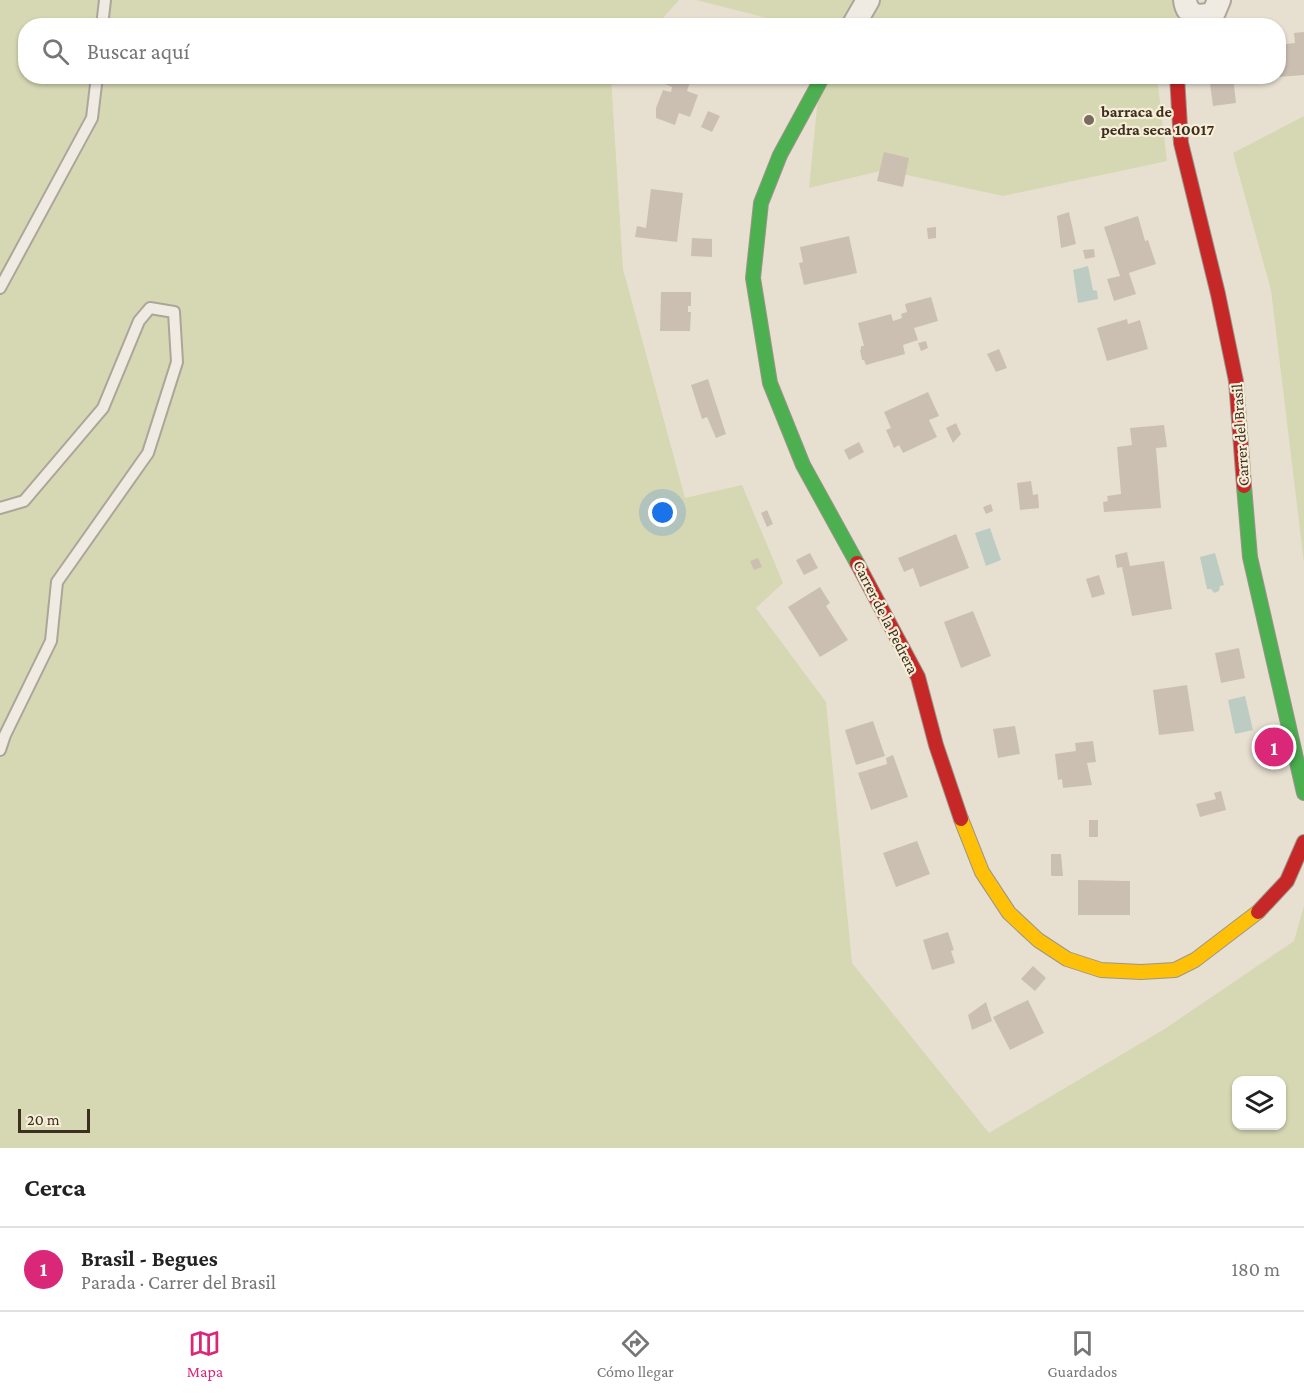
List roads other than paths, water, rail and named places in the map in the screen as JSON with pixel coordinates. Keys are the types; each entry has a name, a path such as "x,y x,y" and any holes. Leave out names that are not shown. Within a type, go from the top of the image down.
{"street":[{"path":"858,18 868,0"},
{"path":"1189,14 1208,15 1214,12 1218,0"},
{"name":"Carrer de la Pedrera","path":"819,84 780,155 761,203 753,278 770,383 803,465 879,601 918,677 936,745 965,832 982,872 1009,913 1038,940 1067,959 1101,969 1142,972 1175,970 1195,960 1252,918 1287,881 1304,842"},
{"name":"Carrer del Brasil","path":"1177,84 1180,143 1218,294 1236,381 1250,557 1304,793"}],"lane":[{"path":"103,18 105,0"},
{"path":"0,288 92,118 95,84"},
{"path":"0,508 24,501 103,408 139,321 150,308 174,312 177,362 148,453 57,582 51,641 5,735 0,750"}],"place":[{"name":"barraca de pedra seca 10017","path":"1089,120"},
{"name":"Brasil - Begues","path":"1274,747"}]}
